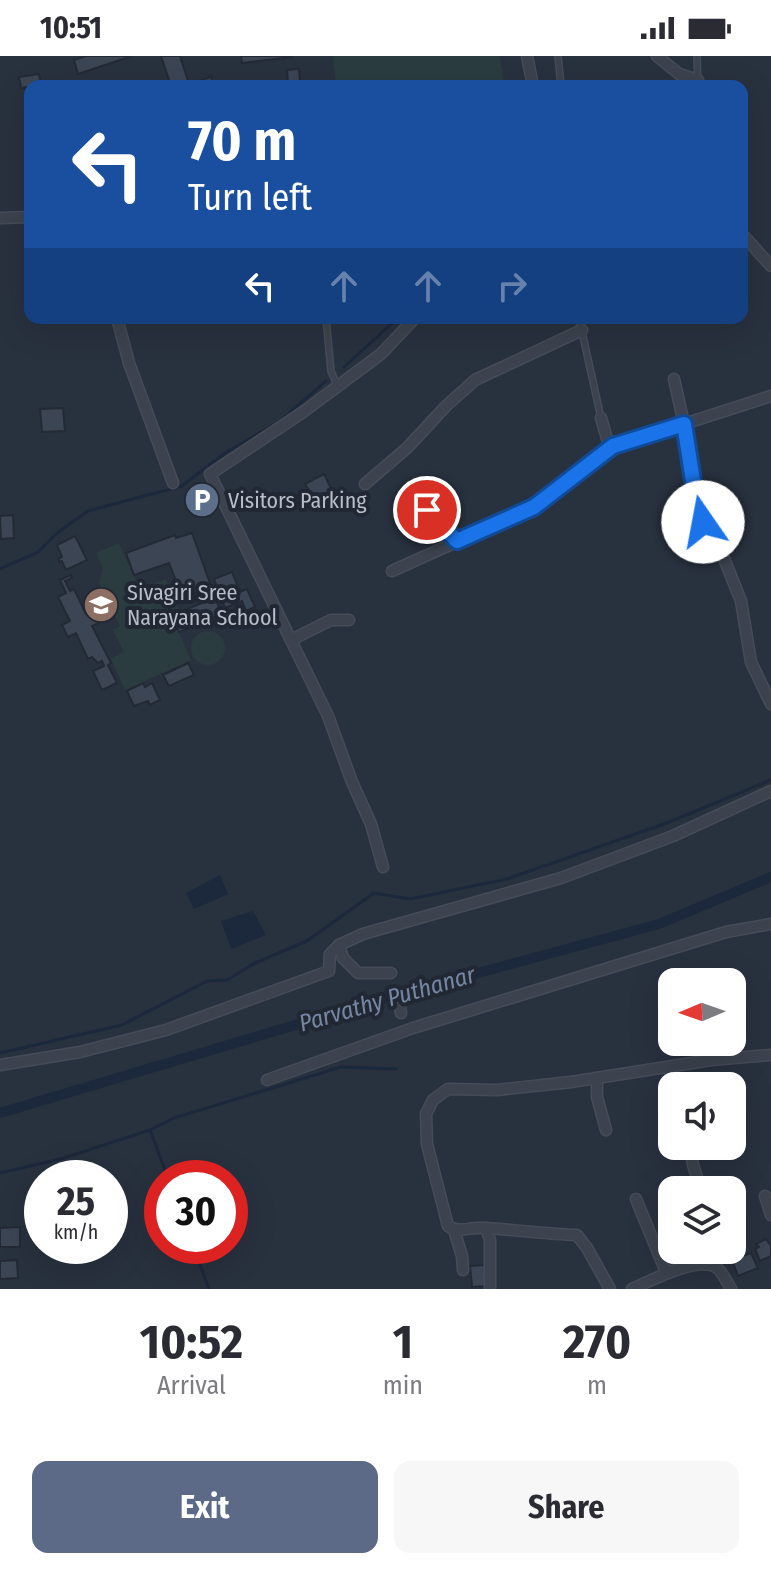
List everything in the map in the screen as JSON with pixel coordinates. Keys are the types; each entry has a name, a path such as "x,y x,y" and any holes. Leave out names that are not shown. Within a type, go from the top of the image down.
{"street":[{"path":"527,56 532,80"},
{"path":"657,56 692,80"},
{"path":"0,218 24,217"},
{"path":"748,241 771,266"},
{"path":"119,324 129,363 173,483"},
{"path":"383,867 371,824 328,716 210,474 381,354 409,324"},
{"path":"365,484 407,448 475,380 582,330"},
{"path":"674,379 698,512 723,556 741,601 751,662 771,704"},
{"path":"392,571 534,507 613,446 771,396"},
{"path":"601,418 608,442 613,446"},
{"path":"427,510 457,541"},
{"path":"291,640 331,620 349,620"},
{"path":"0,1065 80,1052 166,1030 329,971 330,954 339,945 363,934 561,878 673,836 771,791"},
{"path":"267,1080 413,1028 726,932 771,924"},
{"path":"339,945 343,958 358,973 391,973"},
{"path":"463,1270 454,1230 446,1221 427,1144 426,1114 433,1100 448,1089 497,1090 771,1055"},
{"path":"669,1067 670,1072"},
{"path":"597,1078 597,1097 606,1130"},
{"path":"765,1196 771,1215"},
{"path":"636,1199 666,1272"},
{"path":"454,1230 486,1228 577,1235 610,1289"},
{"path":"486,1228 490,1240 490,1289"},
{"path":"635,1288 679,1268 712,1265 719,1269 731,1289"}],"lane":[{"path":"558,56 560,80"},
{"path":"697,56 698,80"},
{"path":"327,324 331,371 337,386"},
{"path":"580,324 601,418"}],"shaded area":[{"path":"333,56 500,56 503,80 335,80"},
{"path":"119,543 140,589 166,579 179,610 171,614 191,660 125,690 111,659 124,652 113,630 120,626 99,582 103,569 96,553"},
{"path":"208,631 220,636 225,648 220,660 208,665 196,660 191,648 196,636"}],"water":[{"path":"220,875 228,894 194,909 186,893"},
{"path":"253,911 266,935 231,949 221,921"}],"building":[{"path":"86,56 132,56 78,74 74,60"},
{"path":"161,56 180,56 188,80 169,80"},
{"path":"241,56 292,56 292,57 242,63"},
{"path":"299,69 300,80 288,80 287,70"},
{"path":"39,74 40,80 24,80 24,88 21,88 19,77"},
{"path":"63,408 65,431 42,432 40,409"},
{"path":"324,474 334,495 317,503 305,484"},
{"path":"13,515 14,538 1,539 0,516"},
{"path":"192,533 211,586 182,596 169,563 134,575 126,553 175,535 176,538"},
{"path":"75,536 87,560 66,570 58,559 62,557 57,545"},
{"path":"232,572 240,592 247,589 255,607 246,611 242,601 225,608 214,579"},
{"path":"71,575 72,578 65,581 70,591 74,589 86,614 93,610 99,623 92,626 111,663 108,665 117,683 102,690 93,671 104,666 102,661 98,663 92,657 88,659 76,633 68,637 62,625 70,621 58,597 66,593 60,580"},
{"path":"214,595 222,615 179,632 172,615"},
{"path":"188,663 194,675 169,686 163,675"},
{"path":"143,683 145,687 152,683 160,700 150,705 148,701 134,706 127,691"},
{"path":"20,1227 20,1247 0,1247 0,1228"},
{"path":"766,1239 771,1246 771,1256 760,1261 756,1244"},
{"path":"751,1253 758,1268 738,1276 734,1264 746,1264 746,1255"},
{"path":"17,1260 18,1278 0,1279 0,1261"},
{"path":"486,1265 487,1286 472,1287 470,1266"}],"waterway":[{"path":"344,367 391,324"},
{"path":"0,569 38,552 57,533 88,511 182,486 225,453 280,421 326,381"},
{"path":"0,1053 122,1025 207,981 227,980 255,963 307,941 374,893 410,899 507,879 664,824 771,780"},
{"name":"Parvathy Puthanar","path":"0,1113 386,998 659,924 771,877"},
{"path":"150,1130 174,1118 341,1067 396,1069"},
{"path":"0,1173 64,1158 150,1130 161,1160"},
{"path":"200,1264 209,1289"}],"place":[{"name":"Visitors Parking","path":"202,500"},
{"name":"Sivagiri Sree Narayana School","path":"101,605"}],"route":[{"path":"427,510 457,541 534,507 613,446 618,447 684,424 698,512 703,522"}]}
